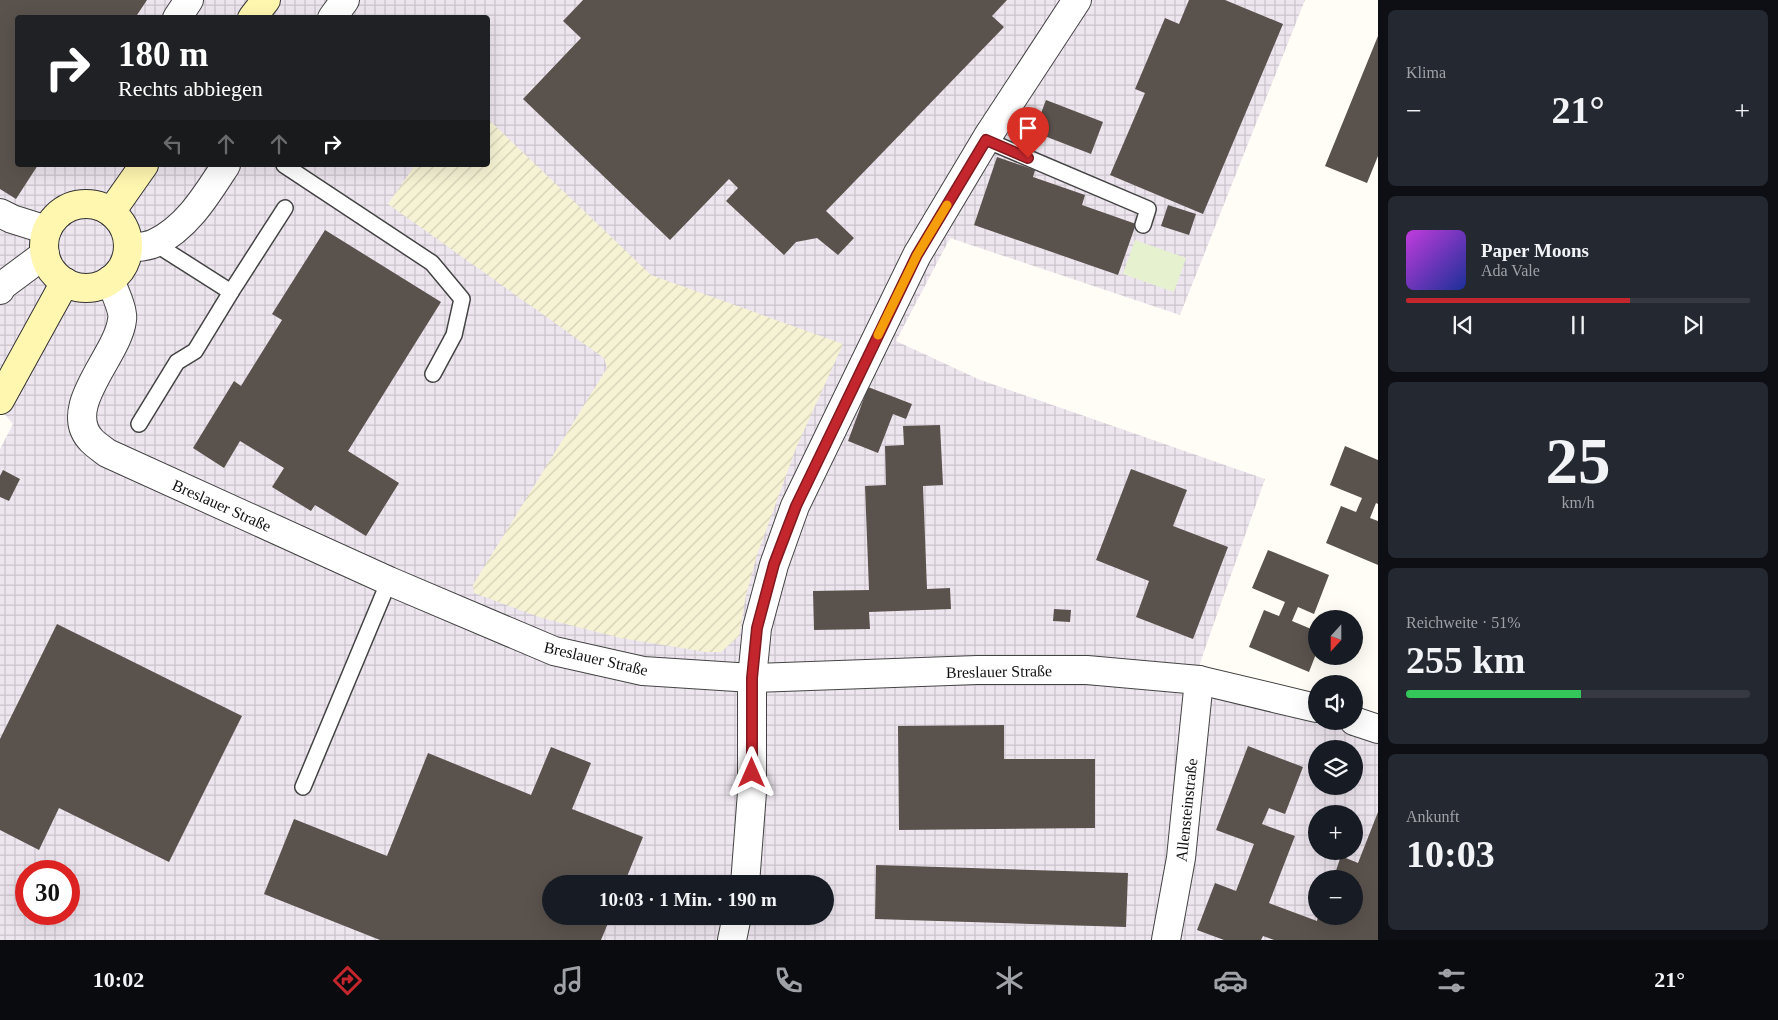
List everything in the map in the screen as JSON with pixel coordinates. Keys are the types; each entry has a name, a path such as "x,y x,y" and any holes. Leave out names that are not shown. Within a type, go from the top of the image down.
{"main road":[{"path":"254,15 266,0"},
{"path":"111,212 143,167"},
{"path":"80,204 101,206 111,212 124,228 128,248 122,266 110,280 102,284 83,288 65,282 52,270 46,242 52,220 69,207 80,204"},
{"path":"0,400 65,282"}],"street":[{"path":"179,15 189,0"},
{"path":"334,15 344,0"},
{"path":"746,875 752,792 752,678 757,628 774,564 796,506 917,255 986,140 1077,0"},
{"path":"128,248 154,244 179,227 197,209 225,167"},
{"path":"0,214 12,219 46,242 0,290"},
{"name":"Breslauer Straße","path":"110,280 123,318 119,335 85,395 84,427 90,440 107,453 390,581 554,651 643,670 752,678 977,670 1088,670 1199,680 1308,706"},
{"name":"Allensteinstraße","path":"1166,940 1181,858 1199,680"},
{"path":"1363,724 1378,729"},
{"path":"732,940 735,925"}],"lane":[{"path":"986,140 1148,209 1143,225"},
{"path":"287,167 432,263 462,299 454,335 433,374"},
{"path":"139,424 177,362 195,351 285,208"},
{"path":"154,244 232,292"},
{"path":"302,787 390,581"}],"shaded area":[{"path":"0,0 1305,0 1180,315 950,238 896,341 978,379 1265,479 1202,657 1196,679 1308,718 1308,730 1363,730 1363,724 1378,729 1378,940 0,940 0,449 13,424 0,409"},
{"path":"490,121 651,275 843,344 796,448 757,555 746,595 739,636 721,652 706,652 621,638 542,618 474,593 473,585 607,368 604,358 388,204 414,167 490,167"}],"green space":[{"path":"1135,240 1186,258 1174,292 1123,274"}],"building":[{"path":"0,0 147,0 137,15 15,15 15,167 37,167 16,199 0,189"},
{"path":"583,0 1007,0 992,16 1004,27 826,211 854,238 838,255 817,238 796,242 784,255 726,201 738,188 729,179 670,240 523,99 581,38 563,21"},
{"path":"1189,0 1225,0 1283,24 1203,214 1110,175 1145,93 1135,89 1165,18 1179,24"},
{"path":"1378,36 1378,156 1367,183 1325,166"},
{"path":"1046,100 1103,122 1091,154 1034,132"},
{"path":"997,157 1035,170 1033,177 1085,195 1082,205 1136,224 1118,275 974,225"},
{"path":"1168,205 1196,214 1189,235 1161,226"},
{"path":"325,230 441,302 348,451 399,483 366,536 315,505 311,511 272,487 284,468 240,441 224,468 193,448 234,381 241,386 282,320 272,314"},
{"path":"868,387 912,404 906,419 893,414 878,453 848,441"},
{"path":"940,425 943,485 923,486 927,589 950,588 951,609 869,612 870,629 814,630 813,591 869,590 865,486 886,485 885,446 904,445 903,426"},
{"path":"1345,446 1378,460 1378,504 1376,503 1370,518 1378,521 1378,565 1326,543 1341,506 1356,512 1362,498 1330,485"},
{"path":"1131,469 1187,490 1173,526 1228,547 1193,639 1136,617 1149,581 1096,560"},
{"path":"3,470 20,479 9,501 0,497 0,476"},
{"path":"1268,550 1329,575 1316,610 1308,611 1298,607 1292,621 1308,628 1308,665 1312,665 1309,672 1249,647 1264,610 1279,616 1285,602 1252,588"},
{"path":"1054,609 1071,610 1070,622 1053,621"},
{"path":"57,624 242,716 169,862 59,808 39,850 0,830 0,739"},
{"path":"1004,725 1004,759 1095,759 1095,828 899,830 898,726"},
{"path":"1248,746 1303,767 1285,814 1269,808 1262,824 1295,836 1269,903 1308,918 1308,925 1363,925 1363,870 1336,870 1340,860 1351,860 1358,863 1359,860 1363,860 1363,850 1378,812 1378,940 1274,940 1263,936 1261,940 1224,940 1197,930 1215,883 1236,891 1254,844 1216,830"},
{"path":"551,747 591,763 572,809 643,837 628,875 542,875 542,925 607,925 601,940 380,940 264,894 294,819 387,856 428,753 531,795"},
{"path":"876,865 1128,873 1126,927 875,919"}],"slow traffic":[{"path":"878,335 917,255 947,205"}],"route":[{"path":"752,773 752,678 757,628 774,564 796,506 917,255 986,140 1028,158"}]}
